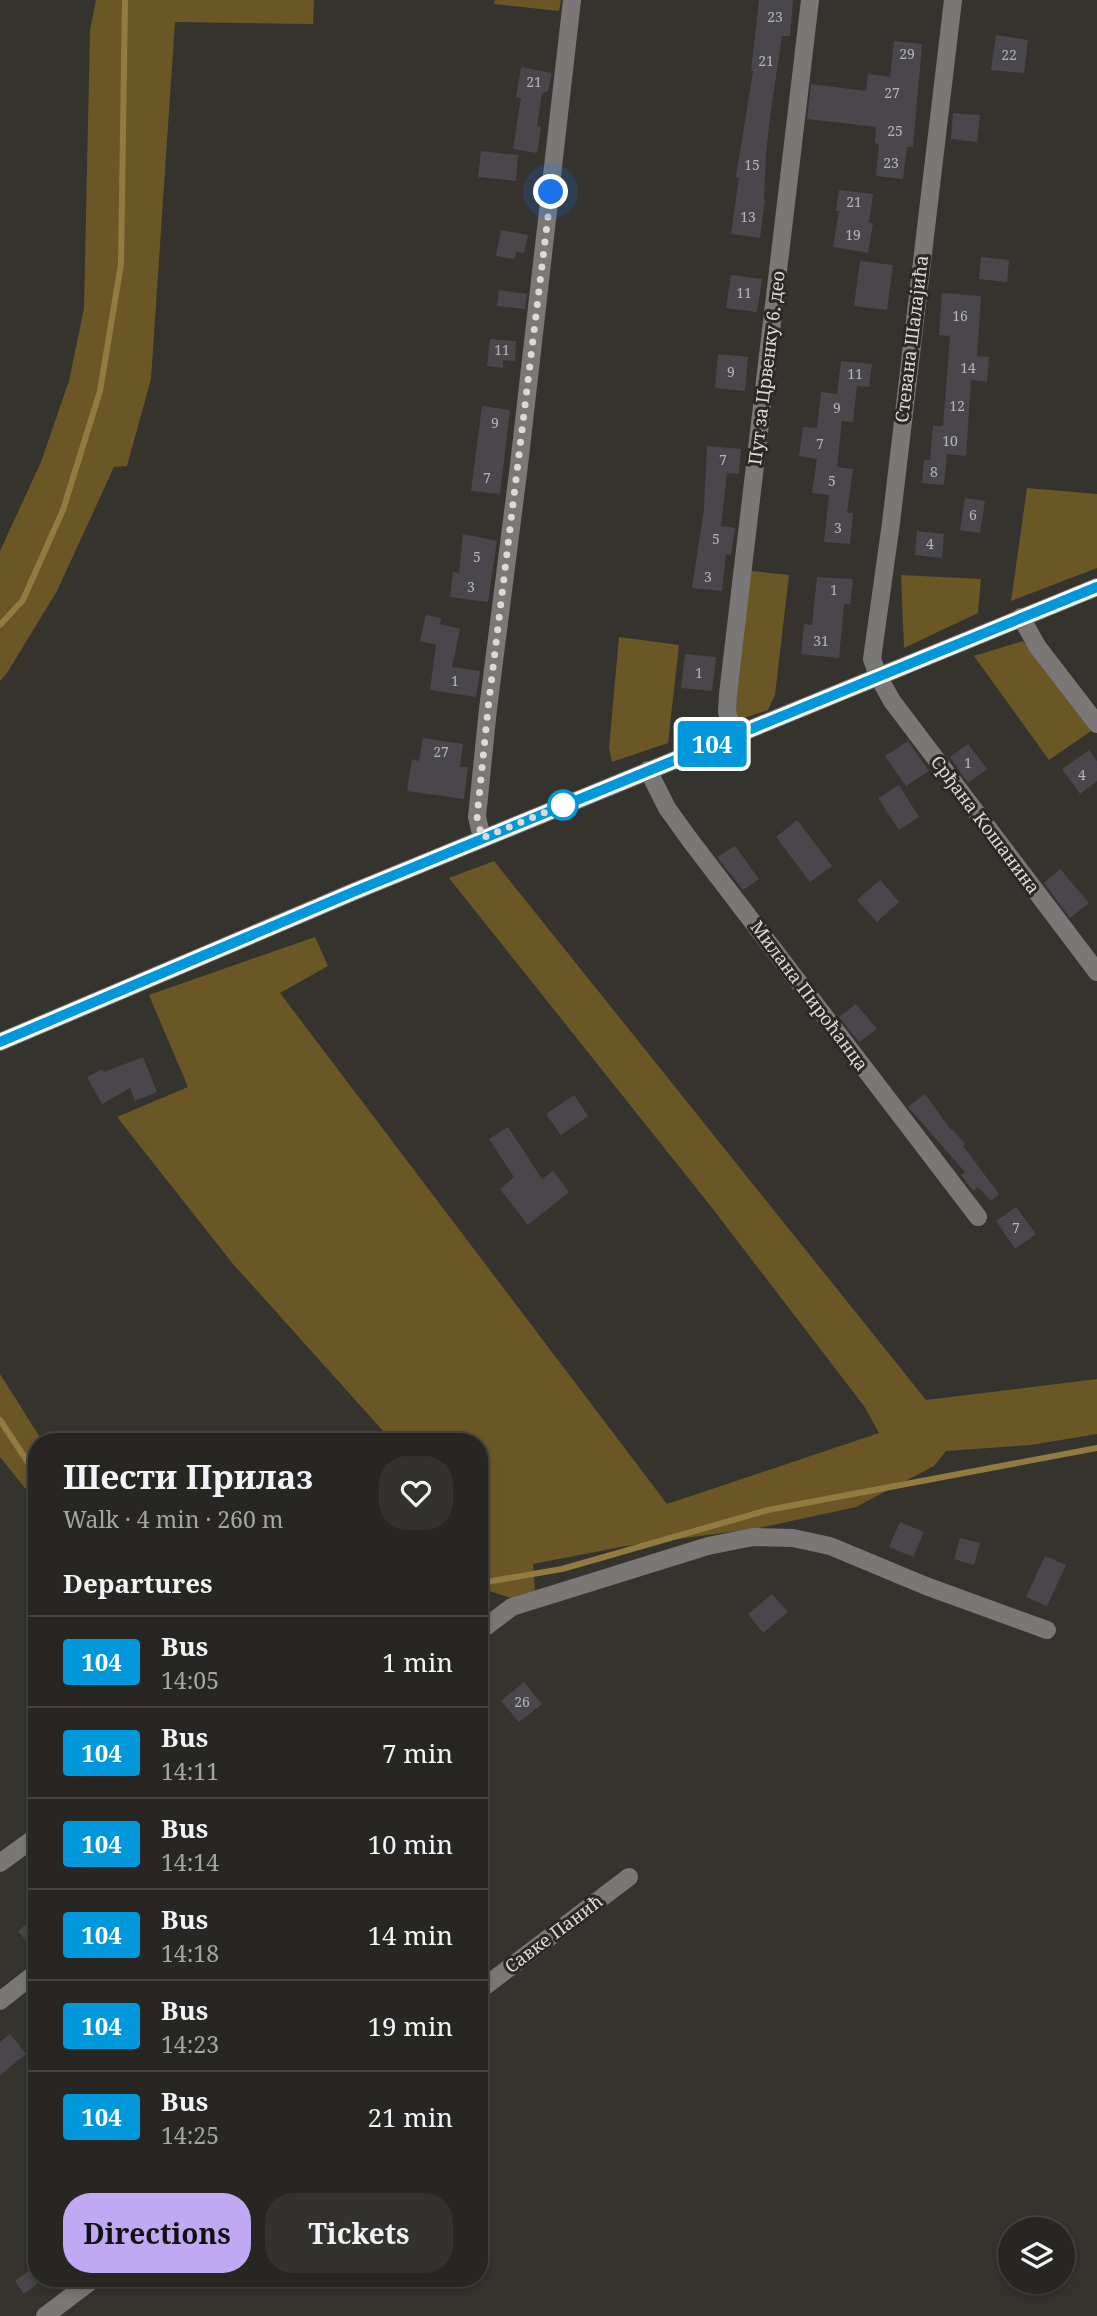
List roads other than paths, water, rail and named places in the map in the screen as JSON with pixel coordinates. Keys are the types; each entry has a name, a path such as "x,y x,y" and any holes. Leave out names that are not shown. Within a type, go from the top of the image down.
{"street":[{"path":"482,838 477,817 488,709 572,0"},
{"name":"Пут за Црвенку 6. део","path":"734,735 726,712 810,0"},
{"name":"Стевана Шалајића","path":"878,676 873,667 872,648 891,523 953,0"},
{"path":"0,1042 482,838 1097,587"},
{"path":"1021,617 1037,646 1097,724"},
{"name":"Срђана Кошанина","path":"878,676 892,701 1097,972"},
{"name":"Милана Пироћанца","path":"648,770 667,808 690,840 978,1217"},
{"path":"488,1625 512,1606 708,1546 753,1537 793,1538 830,1546 926,1586 1047,1630"},
{"path":"0,1863 28,1843"},
{"name":"Савке Панић","path":"488,1984 629,1877"},
{"path":"0,2001 28,1979"},
{"path":"45,2316 83,2287"}],"waterway":[{"path":"0,625 23,600 63,510 100,391 121,264 125,0"},
{"path":"0,1420 28,1462"},
{"path":"488,1582 562,1569 768,1510 1097,1448"}]}
